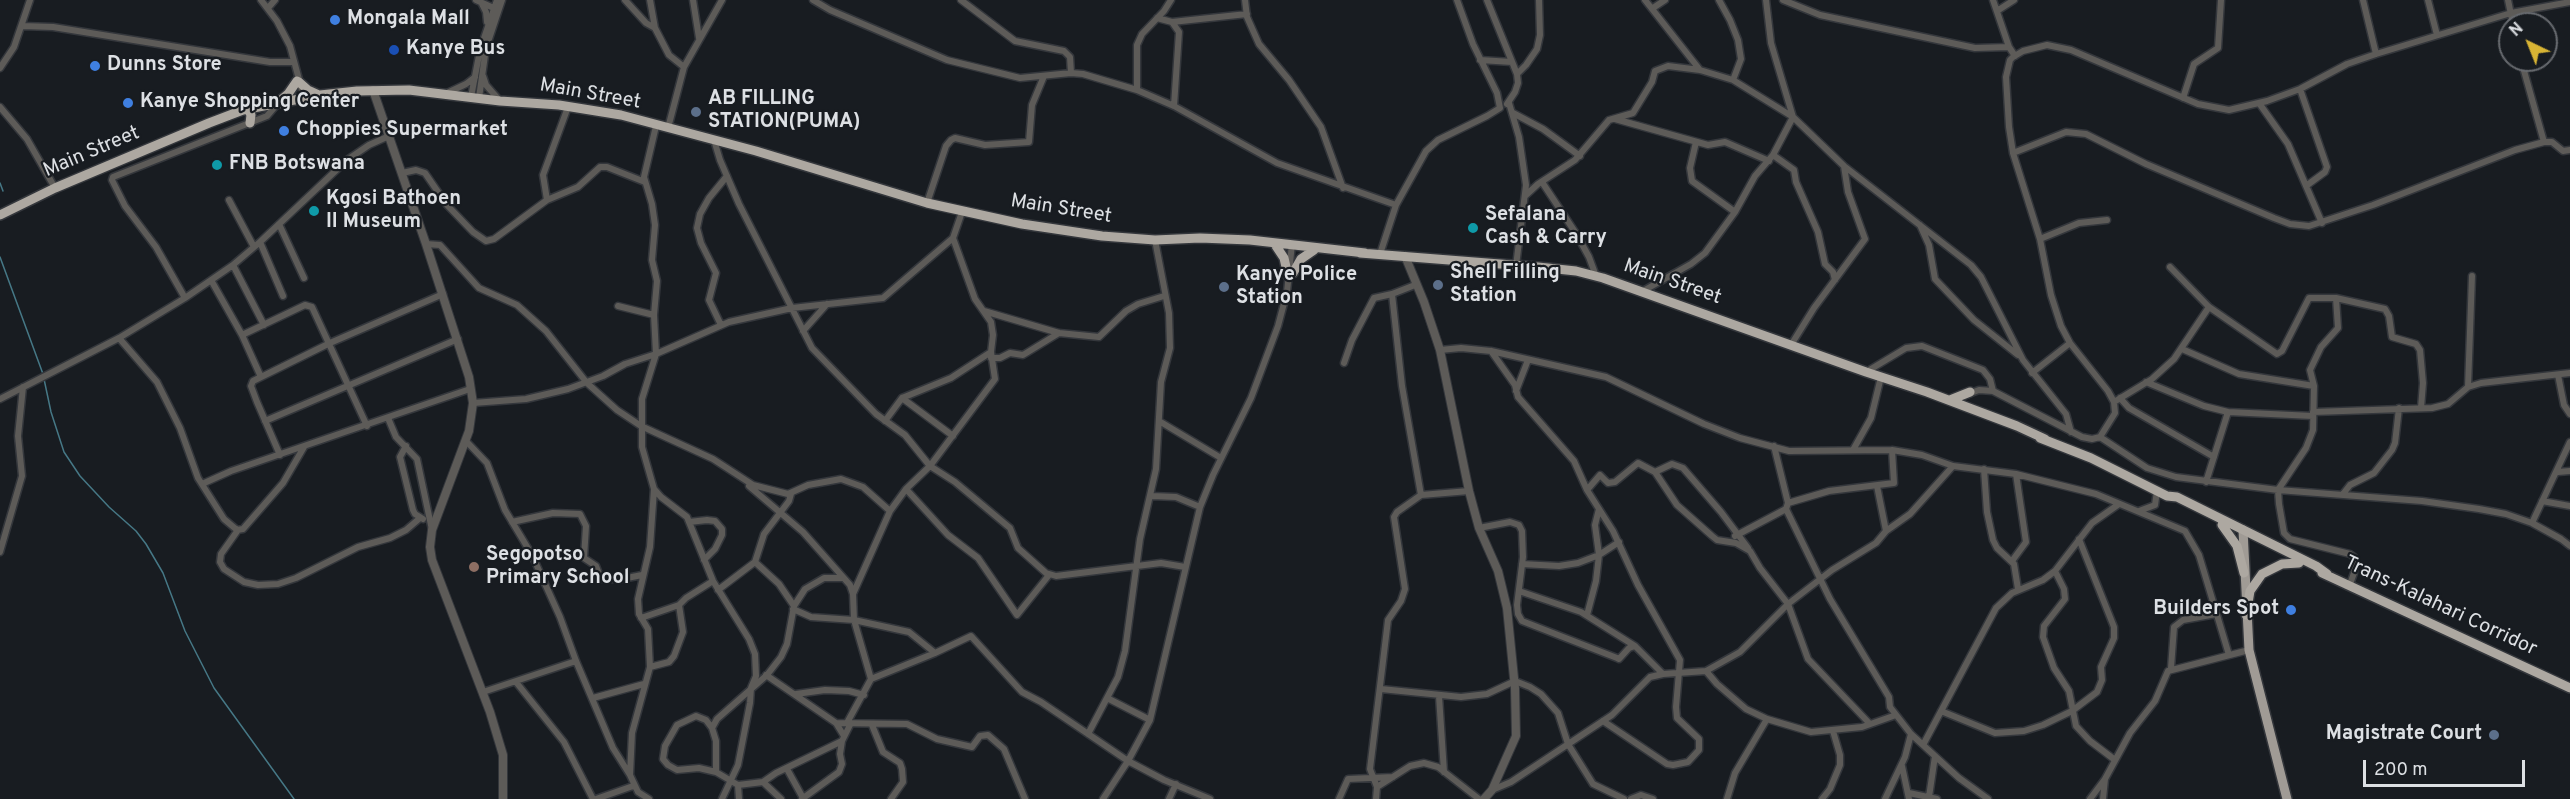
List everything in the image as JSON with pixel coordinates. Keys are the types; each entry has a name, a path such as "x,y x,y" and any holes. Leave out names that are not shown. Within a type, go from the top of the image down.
{"highway":[{"path":"276,103 288,94 298,80 312,93 320,96"},
{"name":"Main Street","path":"0,215 55,188 209,123 248,109 300,98 373,90 410,90 621,115 962,212 1102,236 1155,240 1226,239 1365,253"},
{"path":"248,109 251,115 250,123"},
{"name":"Main Street","path":"1184,239 1294,246 1314,250 1516,266 1596,276 1950,400 1963,408"},
{"path":"1276,246 1291,274"},
{"path":"1291,274 1301,259 1314,250"},
{"name":"Main Street","path":"1884,378 1963,408"},
{"path":"1950,400 1973,392 1980,412"},
{"name":"Trans-Kalahari Corridor","path":"1963,408 1980,412 2045,439"},
{"name":"Trans-Kalahari Corridor","path":"1963,408 2091,458 2157,491 2177,497 2300,563 2350,584 2570,688"},
{"name":"Trans-Kalahari Corridor","path":"2167,495 2174,502 2222,525 2243,532 2327,574"},
{"path":"2222,525 2237,546 2244,573"},
{"path":"2246,615 2250,591 2262,573 2282,564 2300,563"}],"main road":[{"path":"2243,532 2249,650 2287,799"}],"street":[{"path":"0,69 14,47 30,0"},
{"path":"261,0 285,35 294,62 300,98"},
{"path":"268,8 275,0"},
{"path":"625,0 655,28"},
{"path":"650,0 655,28 669,55 684,68"},
{"path":"693,0 699,39"},
{"path":"668,128 684,68 722,0"},
{"path":"813,0 839,14 946,60 1020,78 1071,73 1137,90 1174,106 1247,145 1268,159 1343,188 1396,205"},
{"path":"961,0 1015,41 1064,51 1070,57 1071,73"},
{"path":"1137,90 1137,45 1142,34 1171,0"},
{"path":"1245,0 1247,14 1259,44 1289,80 1321,127 1343,188"},
{"path":"1457,0 1480,60 1497,93 1500,108"},
{"path":"1380,254 1396,205 1431,144 1509,103 1518,83 1517,74 1487,0"},
{"path":"1517,74 1527,65 1537,49 1540,35 1539,0"},
{"path":"1645,0 1700,70"},
{"path":"1653,8 1665,0"},
{"path":"1719,0 1738,40 1741,59 1732,80"},
{"path":"1643,291 1699,259 1735,212 1755,176 1771,158 1793,117 1771,43 1766,0"},
{"path":"1993,0 2009,46 2015,56"},
{"path":"1997,11 2014,0"},
{"path":"2183,98 2194,64 2218,48 2221,0"},
{"path":"2363,0 2376,54"},
{"path":"2428,0 2437,35"},
{"path":"481,1 498,4"},
{"path":"481,1 488,25"},
{"path":"1785,1 1820,15 1975,48 2009,46"},
{"path":"2516,12 2570,2"},
{"path":"498,4 480,50 479,74 500,101"},
{"path":"475,98 479,74 498,4"},
{"path":"1157,18 1172,22 1247,14"},
{"path":"2214,457 2117,400 2070,344 2051,295 2040,239 2013,153 2006,77 2010,60 2023,51 2047,45 2071,50 2183,98 2220,110 2240,109 2300,89 2347,64 2498,17"},
{"path":"1172,22 1179,32 1174,106"},
{"path":"22,26 53,27 270,62 294,62"},
{"path":"1480,60 1512,63"},
{"path":"1525,196 1580,156 1600,128 1636,110 1652,82 1655,71 1668,66 1700,70 1732,80 1793,117 1844,166 1971,265 1981,277 2023,360 2063,408 2069,420 2071,432"},
{"path":"2524,72 2544,142"},
{"path":"447,93 466,84 479,74"},
{"path":"927,203 946,146 951,140 955,138 985,145 1029,142 1032,105 1044,76"},
{"path":"2300,89 2327,166 2325,172 2306,186"},
{"path":"373,90 458,339 473,403 466,441 432,530"},
{"path":"184,298 156,247 126,206 112,180 113,177 267,116 276,103"},
{"path":"1509,103 1522,157 1525,196 1516,266"},
{"path":"2259,103 2289,144 2322,224"},
{"path":"0,107 27,139 55,188"},
{"path":"547,200 543,175 568,107"},
{"path":"1513,113 1543,129 1580,156"},
{"path":"1614,119 1708,145 1725,142 1771,158 1794,170 1796,182 1818,232 1825,264 1833,272 1835,280"},
{"path":"630,775 632,733 650,667 648,629 641,618 638,599 650,547 654,489 643,454 641,426 642,399 656,354 654,315 657,281 652,251 655,225 644,171 656,126"},
{"path":"2013,153 2066,132 2086,134 2146,164 2282,221 2300,226 2322,224 2524,147 2552,142 2563,151 2570,150"},
{"path":"0,399 119,338 212,280 260,242 347,160 369,145 389,136"},
{"path":"714,140 739,204 814,351 885,421 905,435 930,466 955,482 1010,528 1018,548 1049,575 1065,576 1161,563 1185,567"},
{"path":"1696,142 1690,168 1692,181 1735,212"},
{"path":"402,173 416,170 425,173 447,205 473,232 486,241 494,239 547,200 578,187 603,166 645,182"},
{"path":"1791,345 1865,239 1848,192 1844,166"},
{"path":"721,325 710,300 716,273 700,243 697,228 700,214 727,176"},
{"path":"1542,182 1577,235 1589,256 1596,276"},
{"path":"229,200 254,247"},
{"path":"473,403 526,399 587,383 625,364 656,354 721,325 792,308 883,297 952,238 962,212"},
{"path":"2040,239 2079,223 2107,220"},
{"path":"279,224 304,278"},
{"path":"1919,224 1929,245 1935,279 1974,320 2023,360"},
{"path":"787,769 803,799 839,772 842,764 840,754 843,739 852,710 864,695 871,679 854,620 853,594 890,511 906,489 930,466 994,383 991,355 992,327 989,318 971,290 952,238"},
{"path":"1088,734 1118,677 1125,651 1140,538 1152,496 1156,469 1161,382 1170,348 1169,313 1155,240"},
{"path":"260,242 283,296"},
{"path":"426,244 440,245 479,288 517,305 524,311 568,356 587,383 617,410 641,426 705,456 742,481 803,532 843,578 853,594"},
{"path":"1103,799 1128,761 1150,720 1200,507 1251,398 1278,326 1291,274 1294,246"},
{"path":"1405,256 1440,350 1469,491 1479,528 1498,571 1507,608 1515,681 1516,736 1492,790 1484,799"},
{"path":"233,265 264,325"},
{"path":"2170,267 2209,308 2277,354 2282,351 2309,298 2336,298 2385,309 2389,316 2392,337 2418,346 2423,382 2421,408"},
{"path":"2468,387 2472,276"},
{"path":"212,280 242,335 261,377"},
{"path":"1344,363 1352,340 1374,298 1415,285"},
{"path":"280,455 251,386 253,381 443,294"},
{"path":"1392,294 1402,386 1421,495"},
{"path":"984,311 1059,333 1099,337 1126,311 1138,304 1164,296"},
{"path":"2336,298 2338,328 2325,341 2312,364 2310,376 2314,386 2313,429 2306,448 2278,490 2286,537 2350,554 2355,562 2350,584"},
{"path":"242,335 307,304 314,309 367,426"},
{"path":"803,331 827,304"},
{"path":"618,306 654,315"},
{"path":"1963,408 1973,392 1993,391 2071,432 2092,439 2100,436 2115,413 2117,400 2164,368 2182,349 2209,308"},
{"path":"885,421 902,398 951,378 991,355 1000,358 1010,352 1023,355 1059,333"},
{"path":"119,338 157,382 168,400 202,484 224,519 238,530"},
{"path":"265,421 458,339"},
{"path":"2032,373 2070,344"},
{"path":"1866,372 1906,348 1922,346 1983,370 1990,378 1993,391"},
{"path":"1440,350 1461,348 1491,351 1606,377 1704,424 1740,438 1789,451 1892,450 1922,455 1953,466 2016,474 2096,494 2185,531 2199,555 2229,655"},
{"path":"2182,349 2239,374 2314,386"},
{"path":"1491,351 1515,385 1518,398 1574,462 1587,490 1619,542 1638,585 1680,660 1677,718 1699,739 1699,750 1688,762 1667,764 1603,721"},
{"path":"1516,391 1528,360"},
{"path":"2146,382 2204,406 2228,412 2313,414 2421,408 2448,404 2468,387 2500,380 2570,373"},
{"path":"2558,375 2564,405 2570,414"},
{"path":"1852,450 1871,418 1884,378"},
{"path":"0,552 22,476 18,436 23,387"},
{"path":"202,484 231,471 470,389"},
{"path":"902,398 953,436"},
{"path":"2343,494 2350,485 2374,472 2392,450 2396,443 2399,408"},
{"path":"2206,482 2228,412"},
{"path":"388,418 396,437 417,459 432,530 432,560 483,692 503,755 503,799"},
{"path":"1159,421 1221,458"},
{"path":"2100,436 2147,468 2176,477 2278,490 2343,494 2479,508 2532,523 2570,546"},
{"path":"466,441 487,464 512,522 532,555 614,748 630,775 633,786 649,799"},
{"path":"2532,523 2558,472 2570,442"},
{"path":"406,446 400,457 412,510 420,518 429,521"},
{"path":"1774,446 1787,506 1820,579 1850,636 1889,697 1890,707 1911,734 1967,784 1988,799"},
{"path":"304,447 283,483 243,529 238,530 221,554 220,562 224,569 244,582 278,585 296,579 358,547 390,538 406,530 420,518"},
{"path":"1717,540 1737,535 1787,506 1828,491 1894,483 1892,450"},
{"path":"1587,490 1600,475 1608,483 1615,482 1638,463 1655,472 1677,506 1717,540 1736,543 1750,551"},
{"path":"1655,472 1672,464 1679,466 1708,496 1788,604 1808,659 1870,724"},
{"path":"1492,790 1511,782 1612,715 1650,677 1706,671 1748,646 1788,604 1820,579 1876,543 1886,531 1910,514 1953,466"},
{"path":"1983,469 1987,512 1993,540 1996,548 2012,561 2018,589"},
{"path":"2558,472 2570,471"},
{"path":"2012,561 2026,542 2016,474"},
{"path":"742,481 775,492 791,494 808,485 841,479 863,487 890,511"},
{"path":"1877,486 1886,531"},
{"path":"654,489 661,497 685,514 713,581 752,646 756,676 751,688 738,765 722,799"},
{"path":"906,489 948,535 978,558 1017,615 1049,575"},
{"path":"1376,799 1377,787 1370,769 1373,727 1381,689 1388,620 1401,601 1405,589 1394,517 1397,512 1421,495 1469,491"},
{"path":"2139,511 2155,505 2157,491"},
{"path":"718,590 755,562 764,534 789,501 791,494"},
{"path":"1152,496 1176,497 1200,507"},
{"path":"2542,501 2570,506"},
{"path":"1923,745 1992,613 2006,597 2018,589 2043,580 2055,571 2092,523 2119,504"},
{"path":"1587,615 1596,581 1599,555 1595,533 1599,509"},
{"path":"512,522 553,513 580,514 586,526 584,558 596,566 601,579 622,579 642,575"},
{"path":"689,522 715,521 722,529 722,535 715,549 704,560"},
{"path":"1479,528 1503,522 1515,523 1522,531 1518,614 1522,621 1619,659 1635,646"},
{"path":"2561,539 2570,538"},
{"path":"1941,711 2002,734 2033,729 2072,711 2087,701 2101,686 2101,667 2115,634 2105,600 2079,539"},
{"path":"1522,564 1570,564 1599,555 1619,542"},
{"path":"755,562 779,585 794,608 811,617 854,620 909,632 936,653"},
{"path":"2055,571 2066,594 2065,599 2044,626 2043,637 2054,668 2069,691 2076,726 2083,735 2115,760"},
{"path":"712,728 717,719 767,675 782,657 794,608 805,589 824,578 843,578"},
{"path":"641,618 680,605 686,598 713,581"},
{"path":"1519,591 1587,615 1635,646 1663,674"},
{"path":"650,667 669,662 677,651 683,632 680,605"},
{"path":"2090,799 2105,778 2130,733 2155,701 2164,677 2171,668 2172,631 2177,623 2216,614"},
{"path":"871,679 971,636 1019,690 1128,761 1210,799"},
{"path":"2171,668 2249,650"},
{"path":"483,692 576,661"},
{"path":"1706,671 1736,703 1767,719 1810,732 1870,724 1896,715"},
{"path":"756,676 767,675 836,723 843,739"},
{"path":"1381,689 1439,696 1487,694 1515,681"},
{"path":"1515,681 1541,694 1562,718 1568,744 1593,784 1624,799"},
{"path":"516,682 564,742 595,799 633,786"},
{"path":"593,698 645,684"},
{"path":"795,694 849,690 864,695"},
{"path":"1439,696 1444,772"},
{"path":"1107,698 1150,720"},
{"path":"716,772 716,741 712,728 706,720 699,717 687,718 673,730 663,755 668,765 677,770 699,768 716,772 738,785 763,782 843,739"},
{"path":"1728,798 1735,773 1767,719"},
{"path":"836,723 907,724 937,739 972,747 980,736 988,735 1004,749 1025,799"},
{"path":"872,725 883,752 900,763 902,770 903,782 898,796 891,799"},
{"path":"1822,799 1830,789 1840,765 1840,755 1833,730"},
{"path":"1885,799 1902,766 1911,734"},
{"path":"1929,796 1935,756"},
{"path":"1377,787 1410,766 1424,763 1444,772 1479,799"},
{"path":"1902,766 1909,796 1929,796 1937,799"},
{"path":"1340,799 1348,780 1393,777"},
{"path":"2103,799 2105,778"},
{"path":"763,782 781,799"},
{"path":"1169,799 1176,784"},
{"path":"738,785 739,799"},
{"path":"1632,799 1641,795 1653,799"}],"waterway":[{"path":"0,183 3,191"},
{"path":"0,257 43,374"},
{"path":"44,379 51,412 64,452 80,476 136,531 146,544 163,573 185,631 214,688 294,799"}],"place":[{"name":"Mongala Mall","path":"335,20"},
{"name":"Kanye Bus","path":"394,50"},
{"name":"Dunns Store","path":"95,66"},
{"name":"Kanye Shopping Center","path":"128,103"},
{"name":"AB FILLING STATION(PUMA)","path":"696,112"},
{"name":"Choppies Supermarket","path":"284,131"},
{"name":"FNB Botswana","path":"217,165"},
{"name":"Kgosi Bathoen II Museum","path":"314,211"},
{"name":"Sefalana Cash & Carry","path":"1473,228"},
{"name":"Shell Filling Station","path":"1438,285"},
{"name":"Kanye Police Station","path":"1224,287"},
{"name":"Segopotso Primary School","path":"474,567"},
{"name":"Builders Spot","path":"2291,610"},
{"name":"Magistrate Court","path":"2494,735"}]}
